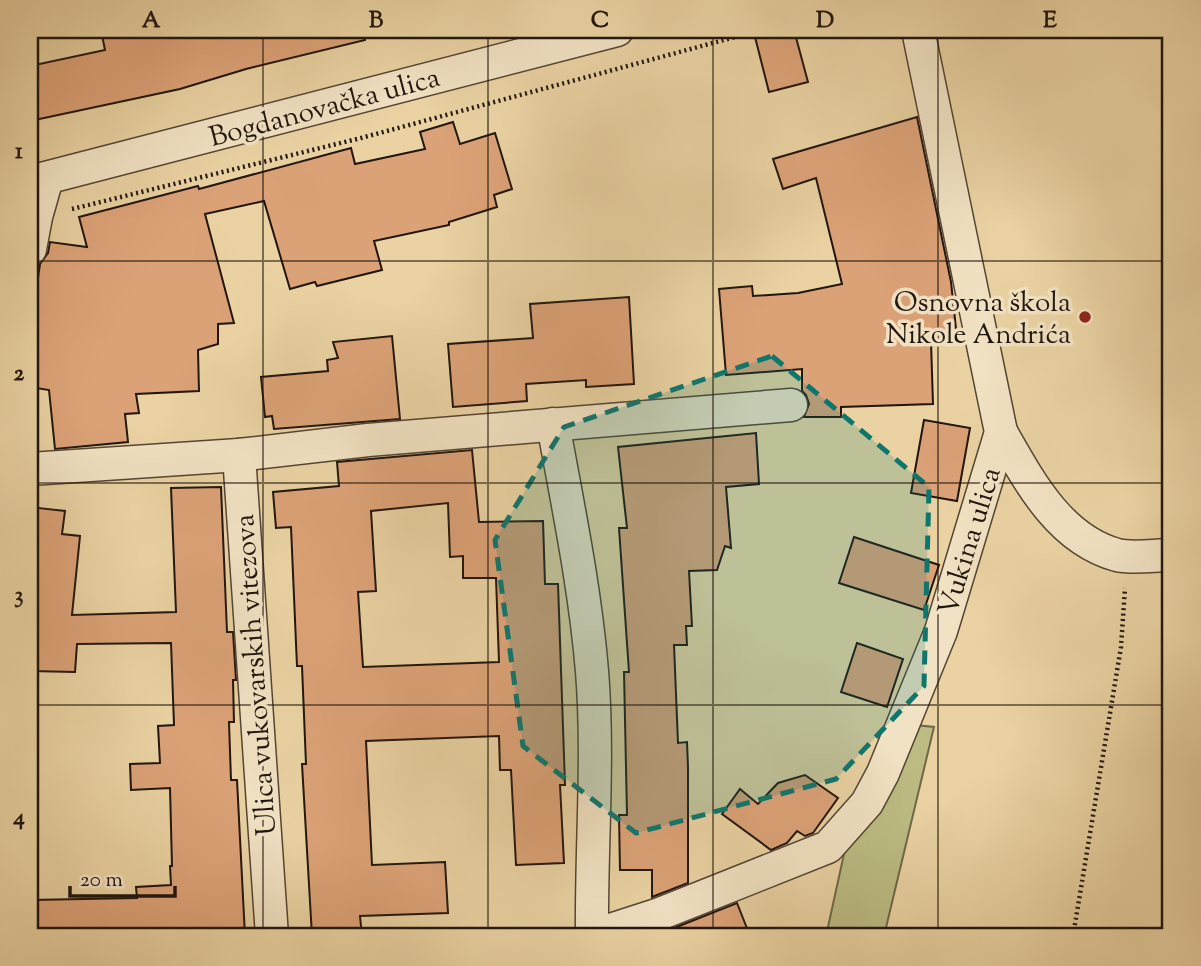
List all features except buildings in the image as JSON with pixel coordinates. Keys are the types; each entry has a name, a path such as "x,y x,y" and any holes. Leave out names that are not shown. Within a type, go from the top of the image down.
{"street":[{"name":"Vukina ulica","path":"592,936 657,915 828,847 867,803 889,761 941,631 1001,432 918,30"},
{"name":"Bogdanovačka ulica","path":"38,180 604,32"},
{"path":"30,248 36,217 38,180"},
{"path":"30,469 239,455 368,440 791,405"},
{"path":"553,424 583,581 592,674 592,936"},
{"path":"1001,432 1033,487 1063,524 1091,545 1120,556 1171,555"},
{"name":"Ulica vukovarskih vitezova","path":"239,455 272,936"}],"path":[{"path":"36,217 103,203 361,138 761,30"},
{"path":"1165,338 1171,465"},
{"path":"1073,936 1121,647 1128,556"}],"highlighted area":[{"path":"772,356 929,487 924,686 836,779 636,833 523,746 495,540 564,427"}],"green space":[{"path":"905,724 934,727 884,936 826,936 851,822"}],"place":[{"name":"Osnovna škola Nikole Andrića","path":"1085,317"}]}
